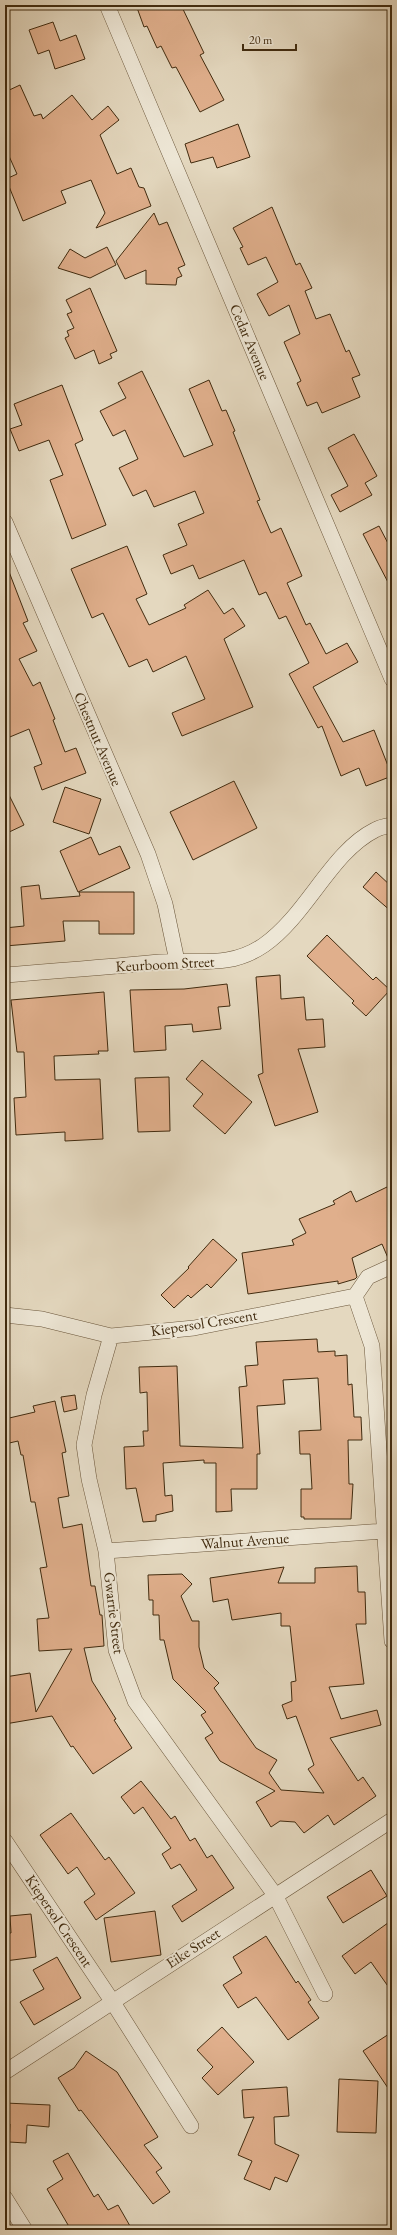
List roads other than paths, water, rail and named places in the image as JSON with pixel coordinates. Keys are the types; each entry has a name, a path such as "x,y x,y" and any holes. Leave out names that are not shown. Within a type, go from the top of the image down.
{"street":[{"name":"Cedar Avenue","path":"107,5 392,679"},
{"name":"Chestnut Avenue","path":"5,522 8,539 148,854 165,904 177,961"},
{"name":"Keurboom Street","path":"5,975 177,961 210,963 235,958 264,945 294,920 348,850 374,830 392,825"},
{"path":"392,1266 368,1277 355,1296 372,1346 392,1641"},
{"name":"Kiepersol Crescent","path":"5,1315 42,1319 111,1336 194,1328 355,1296"},
{"name":"Gwarrie Street","path":"111,1336 94,1395 84,1445 89,1479 106,1551 116,1650 135,1701 274,1895"},
{"name":"Walnut Avenue","path":"106,1551 384,1531"},
{"name":"Eike Street","path":"5,2072 274,1895 392,1820"},
{"name":"Kiepersol Crescent","path":"5,1841 112,2001"},
{"path":"274,1895 325,1994"},
{"path":"112,2001 191,2126"},
{"path":"5,2198 25,2230"}]}
